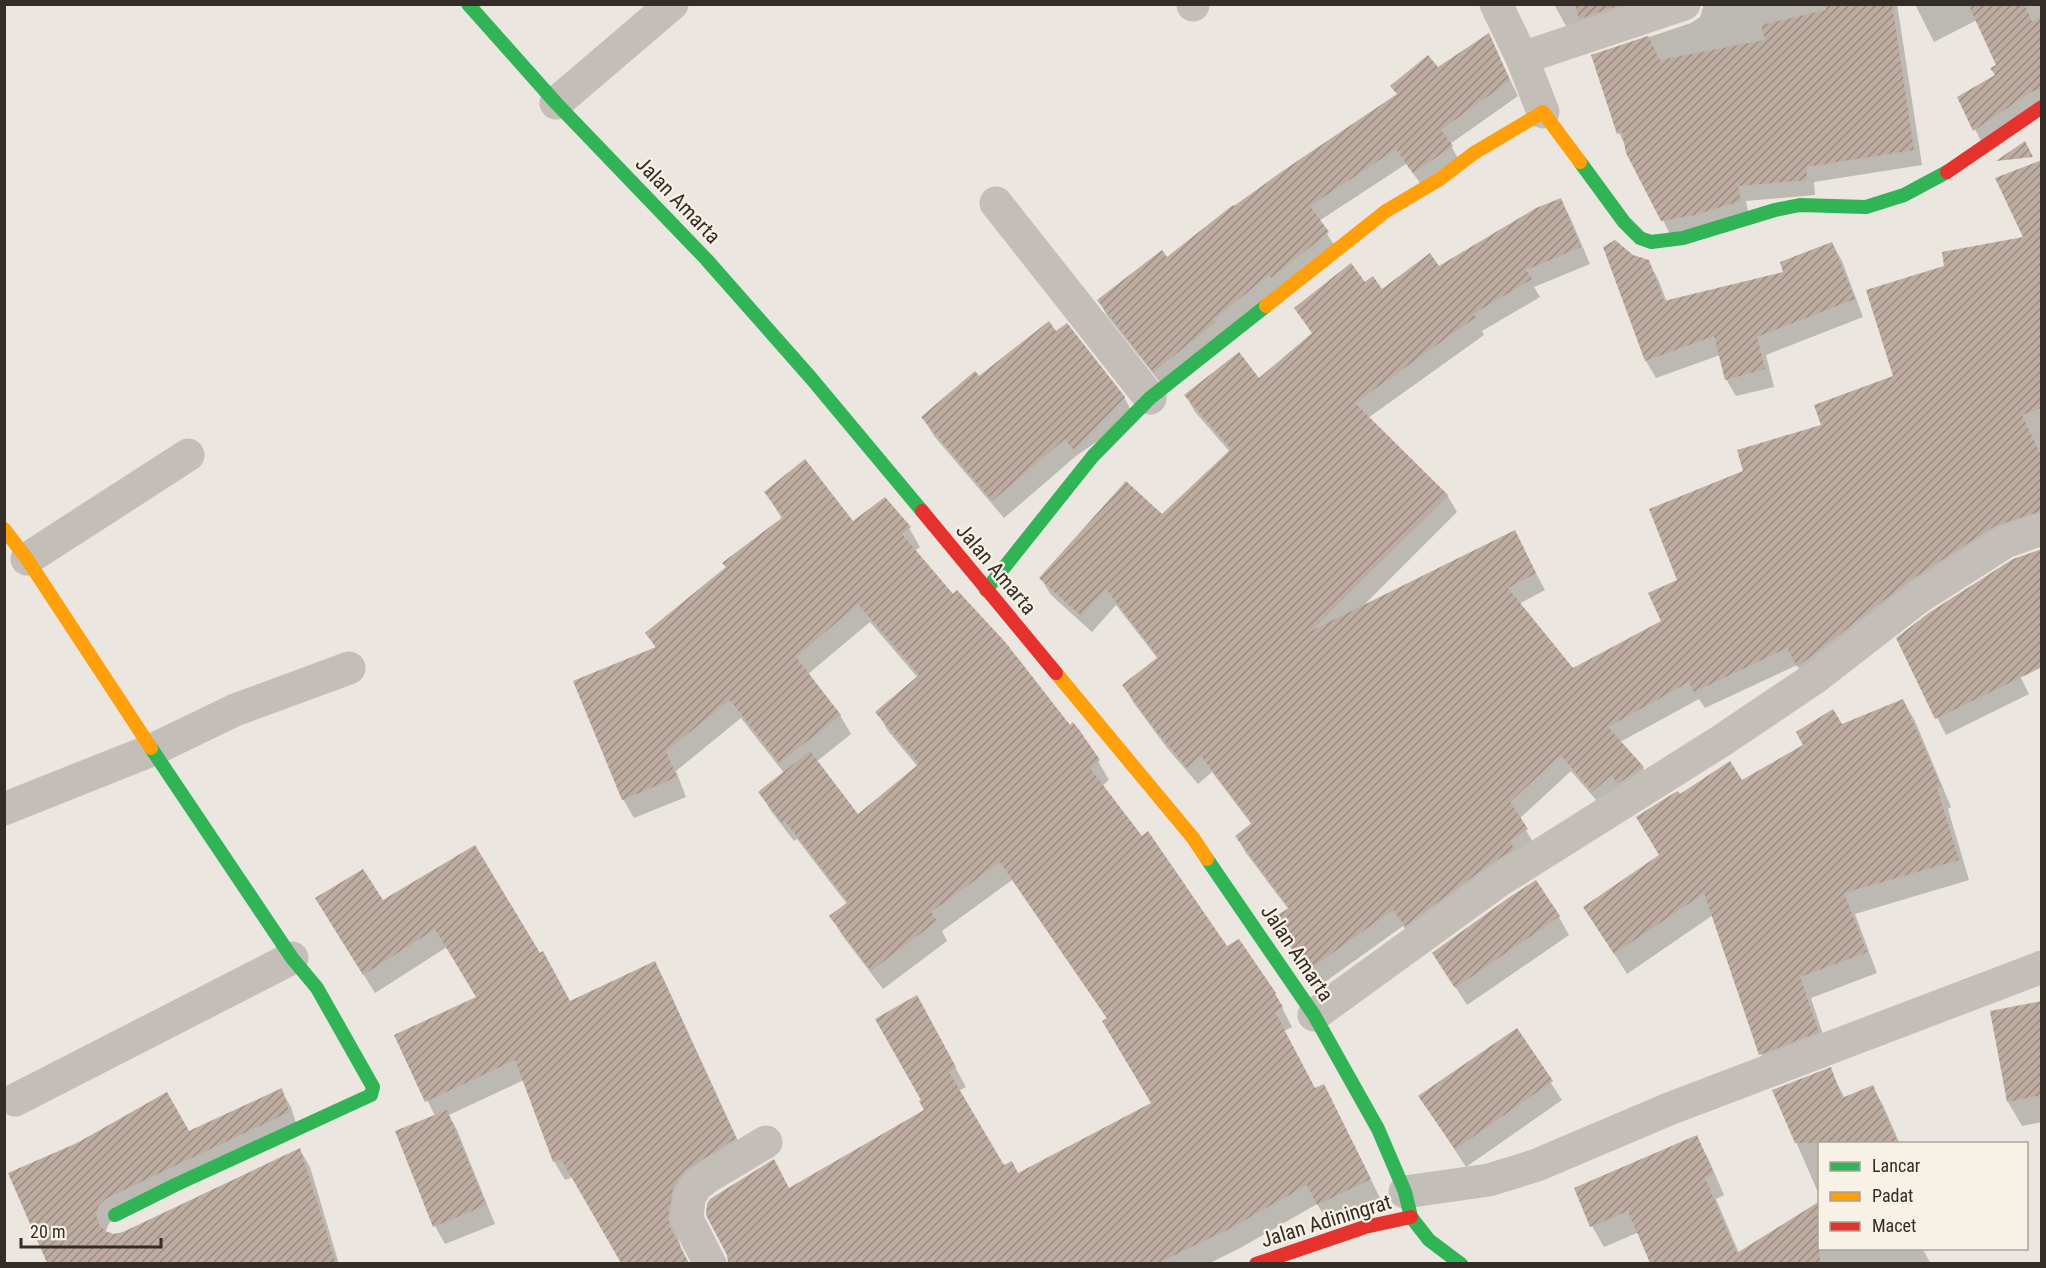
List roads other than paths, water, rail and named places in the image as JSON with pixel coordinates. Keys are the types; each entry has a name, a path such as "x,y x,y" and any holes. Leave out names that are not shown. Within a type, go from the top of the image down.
{"street":[{"name":"Jalan Amarta","path":"468,4 556,103 706,258 811,378 1193,838 1314,1015 1378,1130 1408,1205"},
{"path":"556,103 672,4"},
{"path":"1496,4 1522,58 1543,112 1624,222 1640,238 1651,242 1683,238 1775,210 1792,207 1866,207 1904,195 1947,172 2042,107"},
{"path":"1522,58 1684,4"},
{"path":"987,590 1093,456 1150,398 1386,211 1440,179 1482,148 1543,112"},
{"path":"996,202 1150,398"},
{"path":"27,559 188,455"},
{"path":"4,529 27,559 292,958 316,988 373,1087 371,1095 175,1185 116,1215"},
{"path":"1314,1015 1500,880 1721,741 1816,677 1919,597 2006,542 2042,529"},
{"path":"4,809 152,750 235,710 349,668"},
{"path":"15,1100 292,958"},
{"path":"1408,1205 1537,1166 1669,1109 2042,967"},
{"path":"710,1263 687,1219 689,1198 696,1186 709,1176 766,1142"},
{"name":"Jalan Adiningrat","path":"1256,1263 1365,1227 1408,1205 1429,1240 1461,1263"}]}
